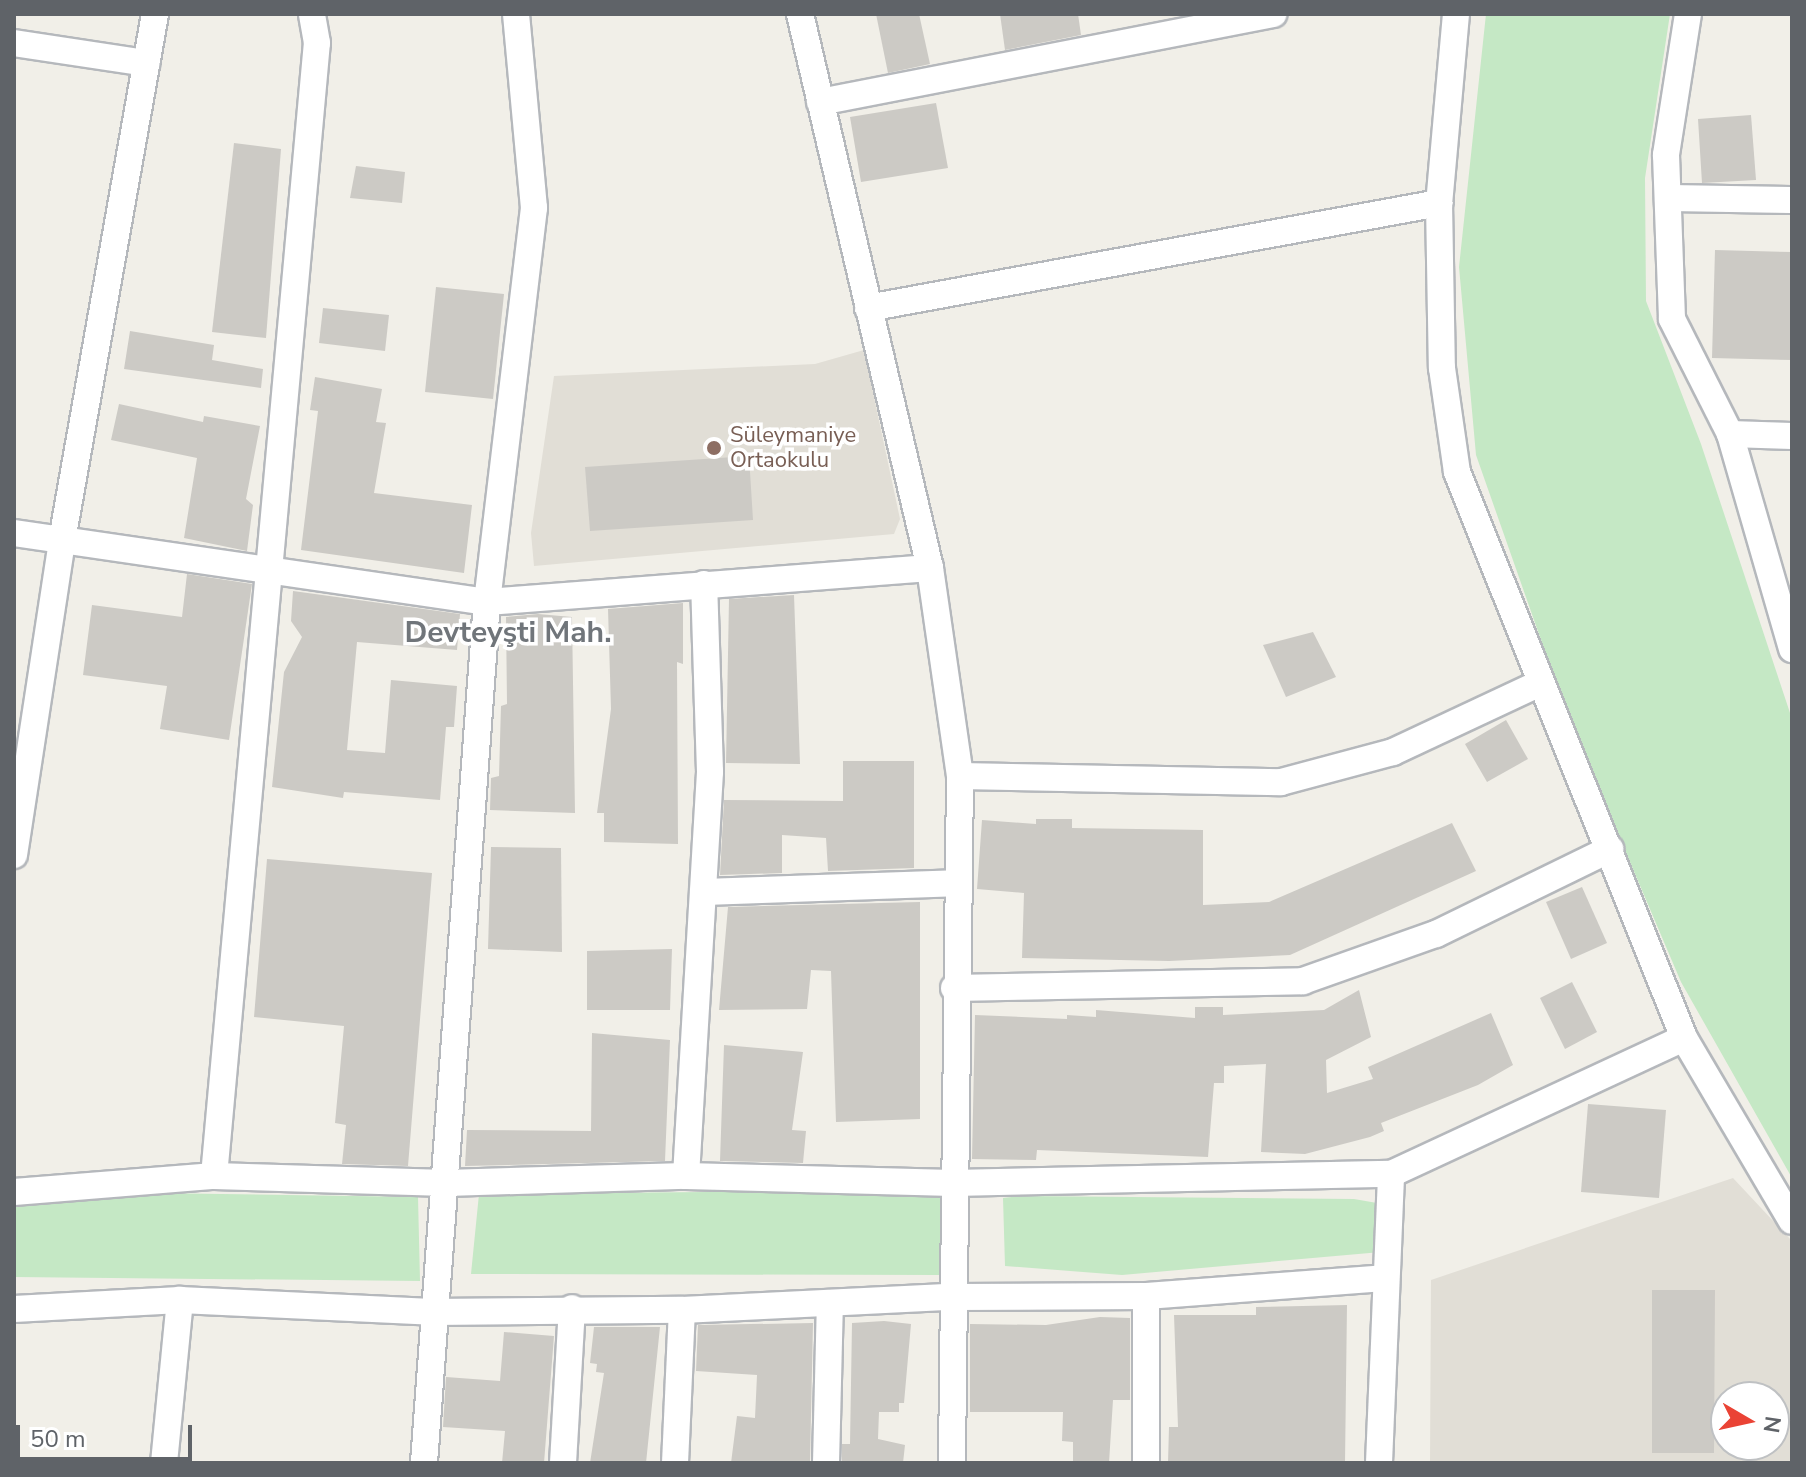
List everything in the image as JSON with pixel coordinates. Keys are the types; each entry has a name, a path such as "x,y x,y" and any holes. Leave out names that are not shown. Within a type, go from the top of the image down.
{"street":[{"path":"14,855 62,540 155,14"},
{"path":"214,1176 317,43 312,14"},
{"path":"424,1463 432,1312 446,1183 487,602 534,208 516,14"},
{"path":"800,14 930,568 960,776 954,988 952,1463"},
{"path":"820,102 1274,14"},
{"path":"1456,14 1439,203 1442,368 1457,472 1684,1038 1792,1221"},
{"path":"1688,14 1670,104 1668,198 1672,319 1730,434 1791,644"},
{"path":"14,43 147,63"},
{"path":"1668,198 1792,200"},
{"path":"868,308 1439,203"},
{"path":"1730,434 1792,436"},
{"path":"14,533 487,602 930,568"},
{"path":"686,1176 710,772 704,584"},
{"path":"960,776 1281,782 1393,752 1540,683"},
{"path":"954,988 1303,981 1436,934 1610,849"},
{"path":"703,892 956,883"},
{"path":"14,1192 214,1176 446,1183 686,1176 953,1183 1391,1174 1684,1038"},
{"path":"1379,1463 1384,1278 1391,1174"},
{"path":"14,1309 180,1300 432,1312 572,1308 682,1310 951,1297 1146,1296 1384,1278"},
{"path":"1146,1296 1146,1463"},
{"path":"164,1463 180,1300"},
{"path":"826,1463 830,1303"},
{"path":"563,1463 572,1308"},
{"path":"675,1463 682,1310"}],"shaded area":[{"name":"Süleymaniye Ortaokulu","path":"864,350 900,519 894,534 534,566 531,533 554,376 815,364"},
{"path":"1733,1178 1792,1241 1792,1462 1430,1463 1431,1280"}],"green space":[{"path":"1486,14 1670,14 1645,178 1646,301 1701,444 1792,719 1792,1178 1681,982 1567,714 1476,455 1459,267"},
{"path":"933,1190 945,1194 947,1211 939,1275 471,1274 479,1194"},
{"path":"14,1191 418,1197 420,1281 14,1277"},
{"path":"1003,1198 1354,1199 1377,1203 1381,1252 1122,1275 1005,1266"}],"building":[{"path":"876,14 919,14 930,64 888,73"},
{"path":"1000,14 1078,14 1081,35 1005,50"},
{"path":"936,103 948,168 861,182 850,117"},
{"path":"1751,115 1756,180 1702,183 1698,119"},
{"path":"234,143 281,149 266,338 212,332"},
{"path":"356,166 405,172 402,203 350,198"},
{"path":"1715,250 1792,252 1792,360 1712,358"},
{"path":"436,287 504,294 493,399 425,392"},
{"path":"323,308 389,315 385,351 319,343"},
{"path":"130,331 214,345 212,360 263,369 261,388 124,369"},
{"path":"315,377 382,389 376,422 386,423 374,493 472,505 464,573 301,550 318,411 310,410"},
{"path":"119,404 203,422 204,416 260,426 246,499 253,505 247,551 184,538 197,458 111,440"},
{"path":"749,456 753,520 590,531 585,467"},
{"path":"187,574 252,584 229,740 160,729 167,686 83,675 92,605 182,617"},
{"path":"293,591 460,614 457,650 357,642 347,750 385,753 391,680 457,686 454,727 446,727 440,800 344,792 343,798 272,787 284,672 302,637 291,621"},
{"path":"794,595 800,764 726,763 729,599"},
{"path":"683,603 683,664 677,662 678,844 604,842 604,813 597,813 611,709 608,609"},
{"path":"538,614 572,617 575,813 490,810 491,778 499,776 501,706 507,704 506,617"},
{"path":"1313,632 1336,677 1286,697 1263,645"},
{"path":"1506,720 1528,759 1487,782 1465,744"},
{"path":"843,761 914,761 914,868 828,871 826,838 782,835 782,873 720,875 724,800 843,801"},
{"path":"1036,819 1072,819 1072,828 1203,830 1203,905 1269,902 1452,823 1476,871 1290,955 1169,961 1022,958 1024,893 977,889 982,820 1036,824"},
{"path":"491,847 561,848 562,952 488,949"},
{"path":"267,859 432,873 408,1166 342,1164 346,1125 335,1123 344,1026 254,1017"},
{"path":"1582,887 1607,943 1571,959 1546,902"},
{"path":"920,902 920,1119 836,1122 831,971 811,970 807,1009 719,1010 728,907"},
{"path":"672,949 670,1010 587,1010 587,951"},
{"path":"1572,982 1597,1032 1565,1049 1540,998"},
{"path":"1359,990 1371,1037 1326,1060 1327,1093 1373,1079 1368,1067 1491,1013 1513,1065 1478,1085 1381,1123 1384,1131 1370,1137 1305,1154 1261,1152 1266,1064 1224,1066 1224,1083 1214,1083 1208,1157 1037,1150 1036,1160 972,1159 975,1015 1067,1019 1067,1015 1096,1017 1096,1010 1195,1018 1195,1007 1223,1007 1223,1015 1324,1010"},
{"path":"592,1033 670,1040 665,1161 465,1166 467,1130 591,1131"},
{"path":"724,1045 803,1052 792,1130 806,1131 803,1163 720,1161"},
{"path":"1588,1104 1666,1110 1659,1198 1581,1192"},
{"path":"1652,1290 1715,1290 1710,1453 1652,1453"},
{"path":"1347,1305 1345,1463 1168,1463 1169,1427 1178,1427 1174,1315 1256,1315 1256,1307"},
{"path":"1100,1317 1130,1318 1130,1400 1113,1400 1109,1463 1073,1463 1073,1442 1062,1441 1063,1412 970,1412 970,1324 1046,1325"},
{"path":"884,1321 911,1324 904,1403 899,1403 899,1412 879,1412 878,1439 905,1445 903,1463 842,1463 842,1444 850,1444 852,1323"},
{"path":"813,1323 810,1461 731,1463 737,1416 755,1418 757,1375 696,1371 698,1325"},
{"path":"594,1327 660,1327 646,1463 590,1463 604,1373 596,1372 597,1364 590,1363"},
{"path":"504,1332 554,1336 544,1463 502,1463 505,1431 443,1427 446,1377 500,1381"}],"place":[{"name":"Süleymaniye Ortaokulu","path":"714,448"}],"district":[{"name":"Devteyşti Mah.","path":"508,633"}]}
